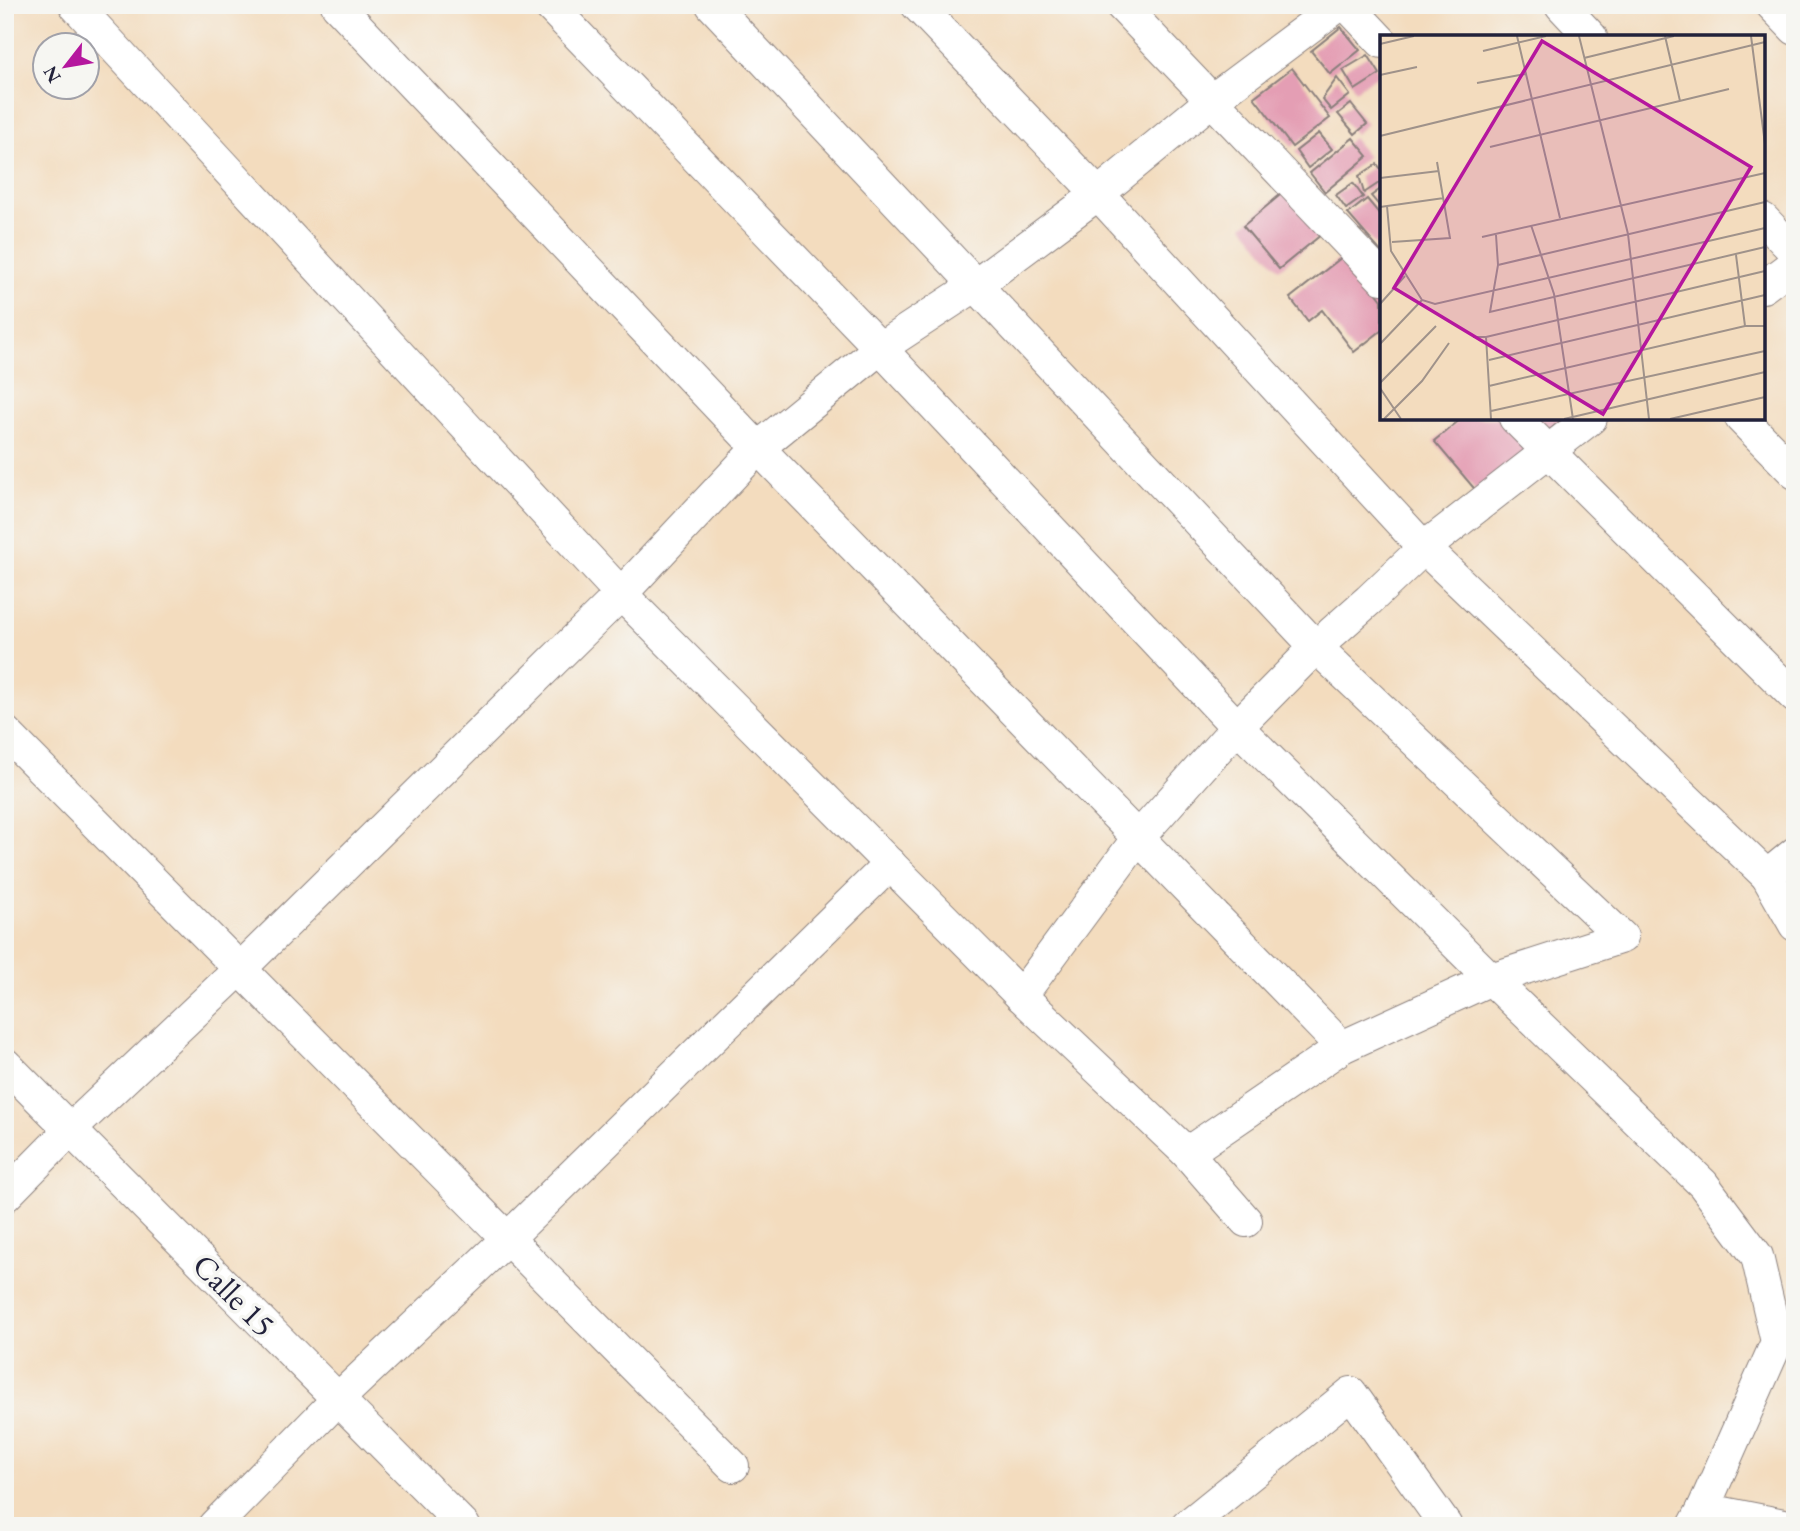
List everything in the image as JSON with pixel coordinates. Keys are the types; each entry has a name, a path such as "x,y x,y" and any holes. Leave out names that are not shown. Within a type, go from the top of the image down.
{"street":[{"path":"75,5 621,594 1021,996 1187,1153 1246,1221"},
{"path":"337,5 758,448 1342,1047"},
{"path":"549,5 880,348 1237,727 1703,1184 1757,1256 1786,1344 1698,1518 1789,1526"},
{"path":"712,5 1316,647 1622,937 1491,979 1342,1047 1187,1153"},
{"path":"917,5 1098,194 1423,548 1767,876 1795,925"},
{"path":"1121,5 1380,276"},
{"path":"5,1196 621,594 758,448 880,348 976,285 1098,194 1212,100 1339,5"},
{"path":"1347,5 1380,40"},
{"path":"1561,5 1589,35"},
{"path":"1772,5 1795,29"},
{"path":"1765,221 1795,252"},
{"path":"1765,286 1795,264"},
{"path":"1517,420 1795,697"},
{"path":"1021,996 1138,838 1237,727 1316,647 1423,548 1588,420"},
{"path":"1743,420 1795,473"},
{"path":"5,732 733,1466"},
{"path":"1767,876 1795,853"},
{"path":"225,1522 338,1399 507,1239 890,864"},
{"name":"Calle 15","path":"5,1064 464,1526"},
{"path":"1187,1526 1351,1393 1446,1526"}],"building":[{"path":"1341,27 1360,50 1330,74 1311,51"},
{"path":"1368,55 1380,74 1355,90 1343,70"},
{"path":"1292,68 1330,118 1292,147 1254,97"},
{"path":"1337,78 1350,95 1331,110 1322,99"},
{"path":"1351,104 1367,124 1355,134 1338,114"},
{"path":"1319,133 1332,149 1308,168 1296,151"},
{"path":"1353,138 1368,156 1325,192 1310,173"},
{"path":"1377,164 1380,168 1380,182 1364,193 1359,176"},
{"path":"1353,183 1363,197 1346,209 1336,195"},
{"path":"1380,189 1380,207 1371,196"},
{"path":"1286,190 1322,234 1279,269 1243,226"},
{"path":"1367,199 1380,215 1380,251 1348,214"},
{"path":"1346,254 1380,297 1380,332 1354,352 1322,310 1308,321 1290,298"},
{"path":"1460,420 1506,420 1530,450 1478,493 1434,441"},
{"path":"1532,420 1562,420 1543,435"}]}
